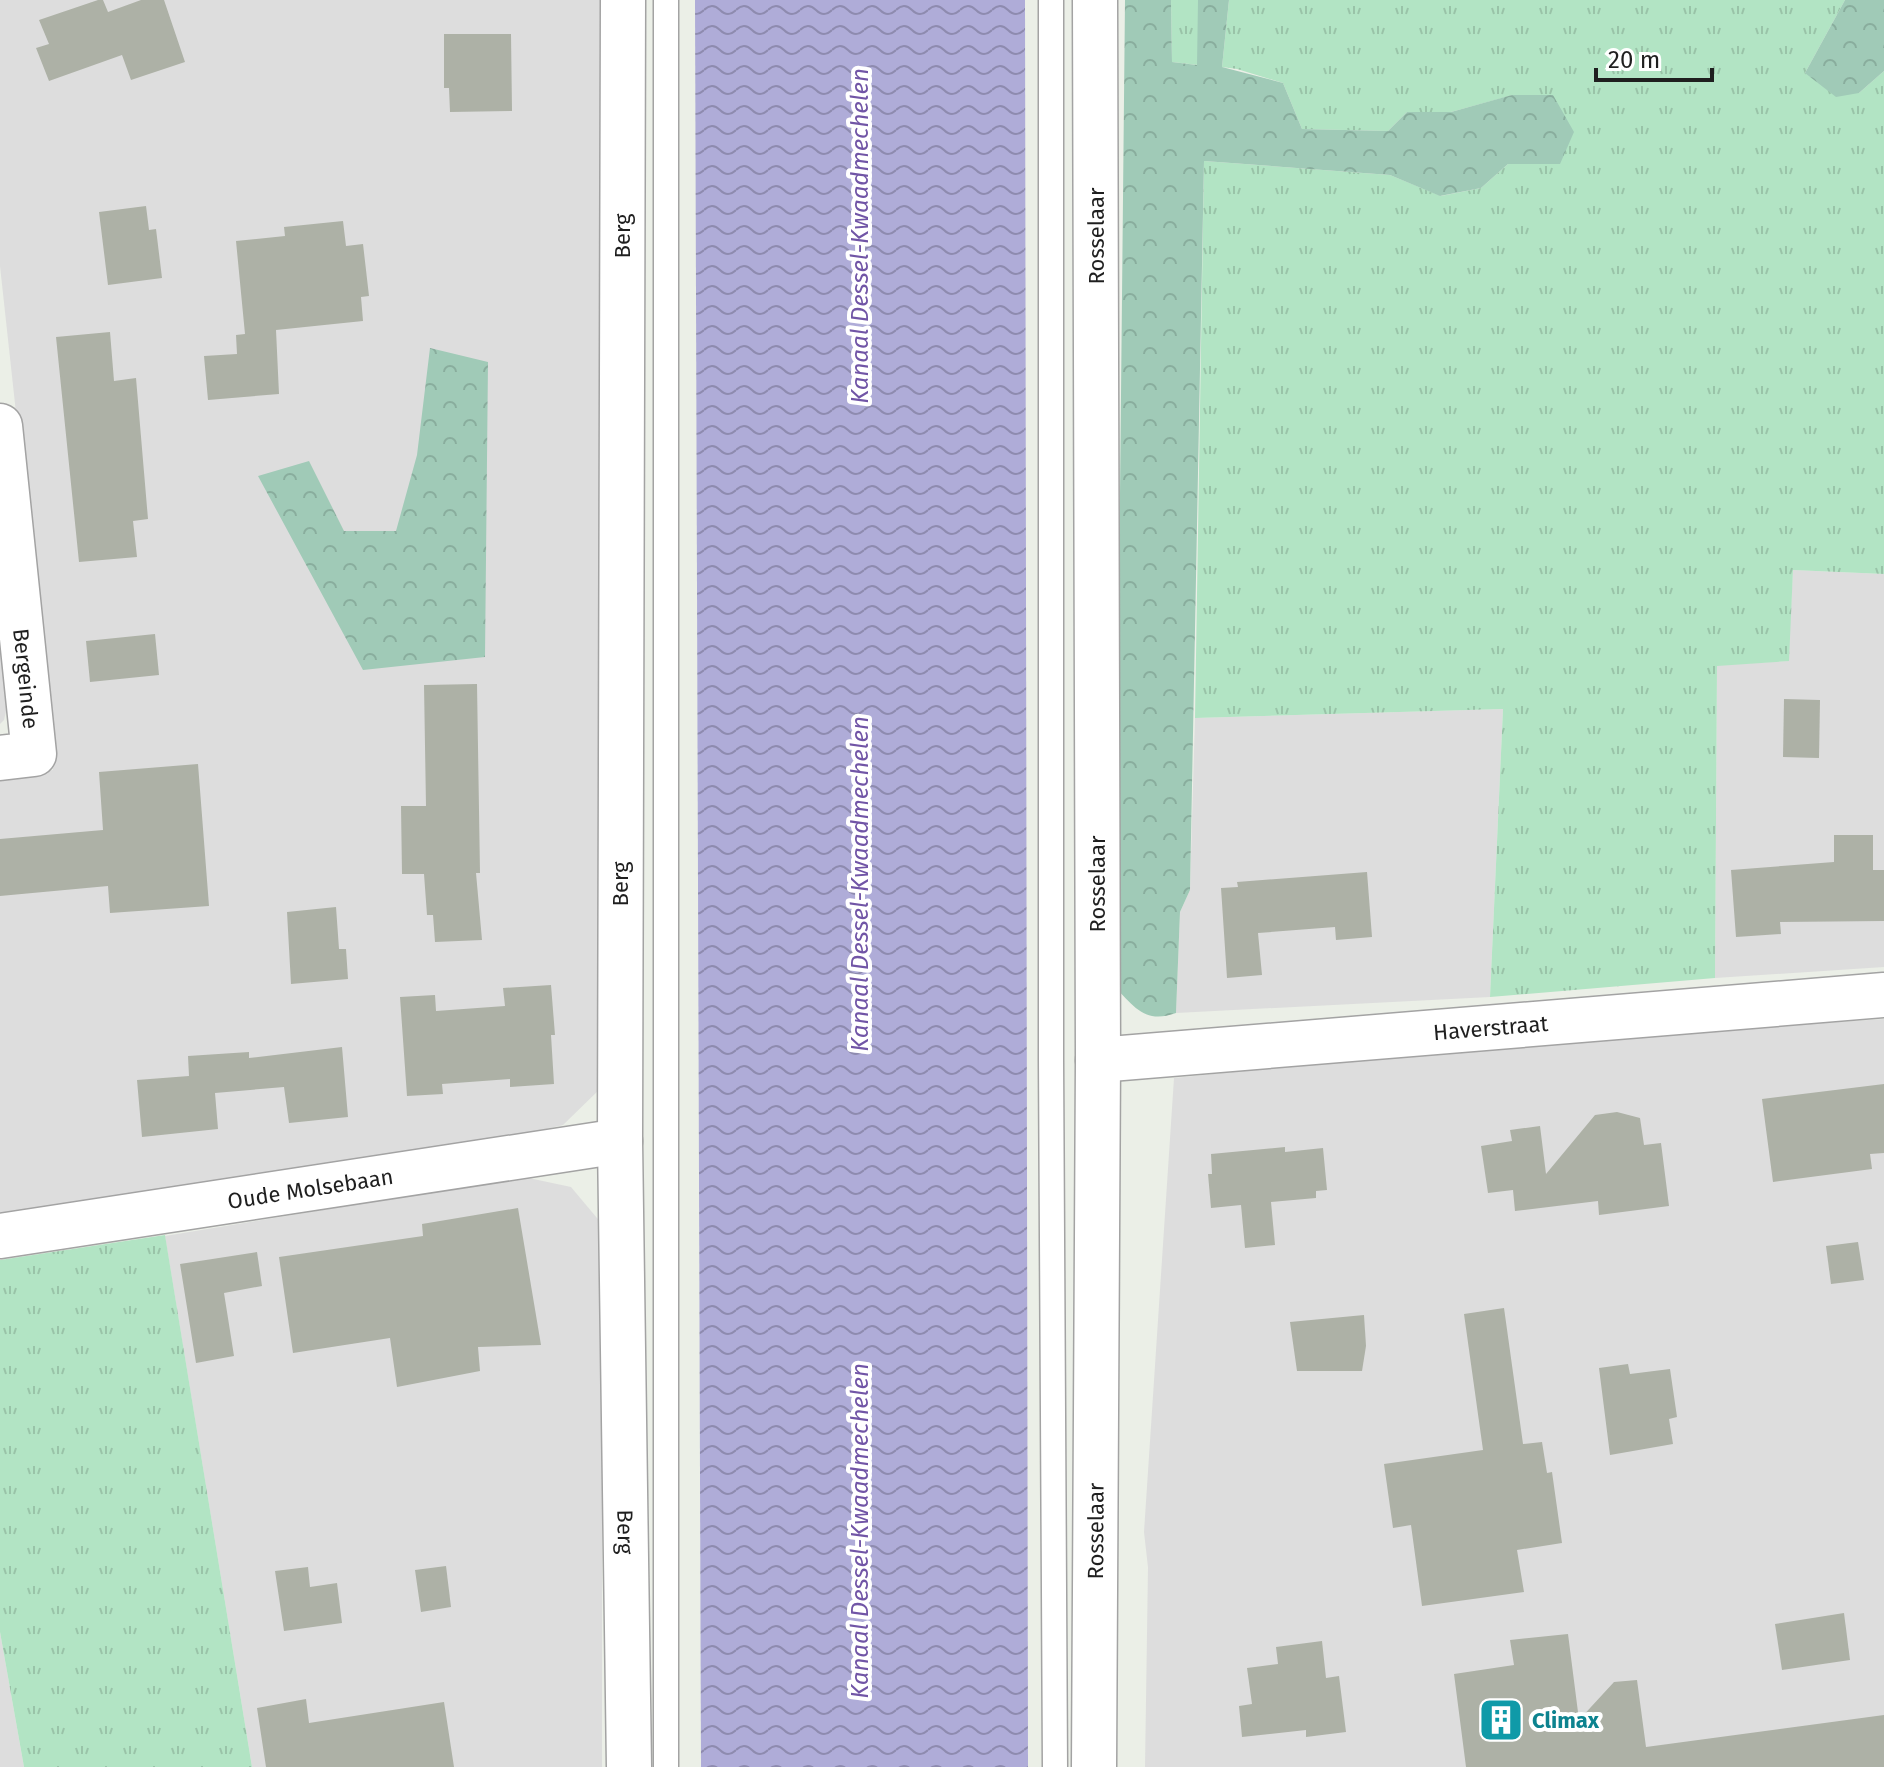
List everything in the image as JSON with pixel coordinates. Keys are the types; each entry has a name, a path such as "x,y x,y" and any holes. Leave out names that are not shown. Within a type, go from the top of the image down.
{"street":[{"name":"Berg","path":"623,0 620,1141 629,1767"},
{"name":"Rosselaar","path":"1094,1767 1098,1060 1095,0"},
{"name":"Bergeinde","path":"0,426 34,754 0,758"},
{"name":"Haverstraat","path":"1098,1060 1884,995"},
{"name":"Oude Molsebaan","path":"0,1236 620,1141"}],"lane":[{"path":"666,0 666,1767"},
{"path":"1051,0 1055,1767"}],"shaded area":[{"path":"0,0 602,0 602,1087 563,1125 516,1136 0,1215 0,777 53,770 0,266"},
{"path":"1793,570 1884,574 1884,967 1715,978 1717,665 1788,661"},
{"path":"0,618 9,699 4,720 0,724"},
{"path":"1503,709 1490,997 1176,1013 1180,912 1190,890 1195,718"},
{"path":"1884,1019 1884,1767 1145,1767 1148,1567 1144,1532 1174,1078 1508,1044"},
{"path":"524,1177 571,1187 602,1224 602,1767 252,1767 165,1236"},
{"path":"0,1632 24,1767 0,1767"}],"green space":[{"path":"1125,0 1171,0 1172,62 1197,65 1198,0 1229,0 1222,67 1283,83 1302,129 1388,131 1407,112 1451,112 1512,95 1553,95 1574,132 1560,164 1508,164 1481,188 1440,196 1390,175 1204,161 1190,890 1180,912 1176,1013 1157,1017 1135,1007 1115,987"},
{"path":"1171,0 1198,0 1198,65 1172,62"},
{"path":"1229,0 1845,0 1805,73 1859,93 1884,71 1884,574 1793,570 1789,661 1717,666 1715,978 1490,997 1503,709 1195,718 1204,161 1390,175 1441,196 1481,188 1508,164 1560,164 1513,95 1451,112 1407,112 1388,131 1302,129 1283,83 1222,67"},
{"path":"1845,0 1884,0 1884,71 1859,93 1836,97 1805,73"},
{"path":"430,348 488,362 485,657 363,670 258,476 309,461 344,531 396,531 417,455"},
{"path":"165,1235 252,1767 24,1767 0,1632 0,1260"}],"water":[{"name":"Kanaal Dessel-Kwaadmechelen","path":"695,0 1025,0 1028,1767 701,1767"}],"building":[{"path":"103,0 108,12 141,0 164,0 185,62 131,80 122,55 49,81 36,48 49,44 39,20"},
{"path":"444,34 511,34 512,111 450,112 449,88 444,88"},
{"path":"146,206 149,230 156,229 162,278 108,285 99,212"},
{"path":"343,221 346,246 363,244 369,296 361,297 363,321 276,330 279,394 208,400 204,356 237,354 236,335 245,334 236,241 285,236 284,227"},
{"path":"110,332 114,381 136,378 148,519 133,521 137,557 79,562 56,337"},
{"path":"155,634 159,675 90,682 86,641"},
{"path":"477,684 480,873 476,873 482,940 435,942 433,915 427,915 424,874 402,874 401,806 426,806 424,685"},
{"path":"1784,699 1820,700 1819,758 1783,757"},
{"path":"198,764 209,906 110,913 108,886 0,896 0,839 103,830 99,772"},
{"path":"1834,835 1873,835 1873,870 1884,870 1884,921 1780,922 1781,934 1736,937 1731,870 1834,862"},
{"path":"1367,872 1372,937 1336,940 1335,927 1258,933 1262,975 1227,978 1221,888 1238,887 1237,882"},
{"path":"336,907 339,949 346,949 348,979 291,984 287,912"},
{"path":"551,985 555,1035 551,1035 554,1084 510,1087 510,1079 442,1084 443,1094 407,1096 400,997 435,995 436,1011 505,1006 503,988"},
{"path":"342,1047 348,1117 289,1123 284,1087 215,1093 218,1129 142,1137 137,1080 189,1076 188,1056 249,1052 249,1058"},
{"path":"1884,1084 1884,1153 1870,1154 1872,1169 1773,1182 1762,1099"},
{"path":"1617,1112 1640,1118 1644,1145 1661,1143 1669,1206 1599,1215 1598,1201 1515,1211 1513,1190 1488,1193 1481,1146 1512,1141 1510,1130 1540,1126 1546,1174 1595,1115"},
{"path":"1285,1147 1285,1152 1323,1148 1327,1190 1316,1191 1316,1198 1271,1202 1275,1245 1245,1248 1241,1205 1211,1208 1208,1174 1212,1174 1211,1154"},
{"path":"518,1208 541,1345 478,1347 480,1371 397,1387 390,1338 293,1353 279,1257 423,1236 422,1224"},
{"path":"1858,1242 1864,1280 1831,1284 1826,1246"},
{"path":"257,1252 262,1286 224,1293 234,1356 196,1363 180,1264"},
{"path":"1504,1308 1523,1444 1542,1442 1547,1473 1552,1472 1562,1543 1517,1550 1524,1592 1422,1606 1411,1525 1393,1528 1384,1464 1483,1450 1464,1314"},
{"path":"1364,1315 1366,1346 1362,1371 1297,1371 1290,1322"},
{"path":"1628,1364 1630,1374 1670,1369 1677,1417 1669,1419 1673,1444 1610,1455 1599,1368"},
{"path":"446,1566 451,1607 421,1612 415,1570"},
{"path":"308,1567 310,1587 337,1583 342,1623 284,1631 275,1571"},
{"path":"1844,1613 1850,1660 1782,1670 1775,1624"},
{"path":"1568,1634 1579,1720 1614,1682 1637,1680 1646,1747 1884,1715 1884,1767 1466,1767 1454,1674 1514,1665 1510,1640"},
{"path":"1322,1641 1326,1678 1339,1676 1346,1732 1306,1737 1306,1730 1242,1737 1239,1706 1252,1704 1247,1668 1278,1664 1276,1647"},
{"path":"306,1699 309,1723 444,1702 454,1767 266,1767 257,1708"}],"place":[{"name":"Climax","path":"1501,1720"}]}
